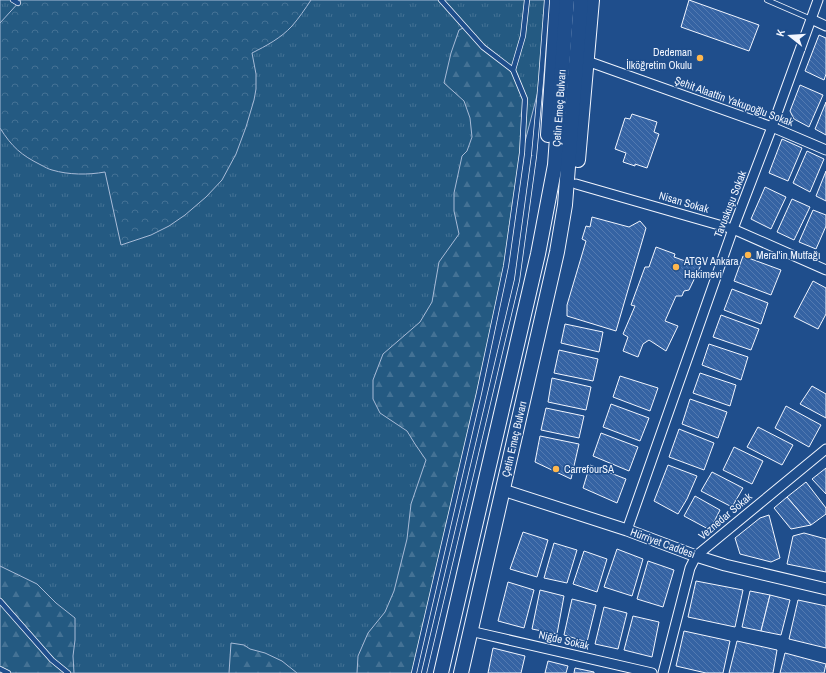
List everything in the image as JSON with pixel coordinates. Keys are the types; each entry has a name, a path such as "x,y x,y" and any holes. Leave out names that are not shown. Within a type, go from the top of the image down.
{"main road":[{"name":"Çetin Emeç Bulvarı","path":"546,215 547,150 557,0"},
{"name":"Çetin Emeç Bulvarı","path":"441,673 546,215 555,165 567,0"},
{"name":"Çetin Emeç Bulvarı","path":"461,673 557,252 565,205 581,0"},
{"name":"Çetin Emeç Bulvarı","path":"565,205 576,184 592,0"}],"street":[{"name":"Tavuskuşu Sokak","path":"627,530 733,229 818,0"},
{"path":"811,19 826,26"},
{"name":"Şehit Alaattin Yakupoğlu Sokak","path":"587,61 772,127 826,150"},
{"name":"Nisan Sokak","path":"576,184 733,229 826,270"},
{"name":"Veznedar Sokak","path":"663,673 690,568 696,556 826,449"},
{"name":"Hürriyet Caddesi","path":"503,490 627,530 725,566 826,589"},
{"name":"Niğde Sokak","path":"470,631 652,673"}],"lane":[{"path":"414,673 476,408 506,266 522,153 525,99 513,70 483,47 441,0"},
{"path":"513,70 523,36 526,0"},
{"path":"424,673 517,280 534,156 547,0"},
{"path":"766,0 811,19"},
{"path":"0,601 2,608 52,660 68,673"},
{"path":"0,669 8,673"}],"green space":[{"path":"0,0 547,0 541,80 522,153 414,673 0,673"},
{"path":"21,0 311,0 288,30 263,48 252,53 256,74 254,100 236,154 222,180 206,197 185,215 169,226 151,235 121,245 105,172 78,174 58,172 49,169 28,158 18,150 0,128 0,23"},
{"path":"465,27 483,47 513,70 525,99 522,153 506,266 414,673 357,673 358,656 368,633 385,612 394,591 407,539 411,504 426,460 407,431 380,413 373,399 373,380 383,354 420,322 432,302 439,262 459,234 454,211 454,193 462,156 467,151 472,137 470,118 464,101 444,83 451,53 459,30"},
{"path":"0,566 37,584 56,603 75,618 73,656 74,673 0,673"},
{"path":"231,643 244,645 250,649 265,653 282,661 297,673 229,673"}],"building":[{"name":"Dedeman İlköğretim Okulu","path":"689,0 759,25 749,51 681,27"},
{"path":"819,35 826,38 826,74 824,80 805,71"},
{"path":"800,85 823,95 809,127 794,119 790,111"},
{"path":"826,102 826,135 815,129"},
{"path":"632,114 657,122 654,132 659,134 647,168 623,162 626,153 615,149 625,118 630,119"},
{"path":"782,139 802,148 788,181 769,173"},
{"path":"807,151 824,159 810,192 793,183"},
{"path":"826,171 826,201 816,196"},
{"path":"765,187 786,197 771,229 751,219"},
{"path":"792,199 810,207 794,240 777,232"},
{"path":"813,210 826,215 826,226 816,249 799,242"},
{"path":"592,217 629,227 640,221 646,228 616,331 567,316 567,305 586,241 582,239 586,226 590,227"},
{"path":"656,247 675,254 674,257 688,262 689,259 702,263 689,290 684,291 682,296 676,296 665,321 678,326 666,351 649,340 643,344 638,357 623,351 628,337 623,334 635,306 631,305 645,267 649,267"},
{"path":"743,256 781,270 771,295 734,281"},
{"path":"813,281 826,288 826,314 818,329 794,317"},
{"path":"732,289 768,303 761,324 724,310"},
{"path":"721,315 759,329 751,350 713,337"},
{"path":"565,324 603,332 599,352 561,343"},
{"path":"709,344 748,357 741,380 702,365"},
{"path":"559,350 598,359 593,381 554,373"},
{"path":"700,373 736,385 730,406 693,393"},
{"path":"620,376 658,388 650,411 613,397"},
{"path":"552,378 591,387 586,410 548,402"},
{"path":"812,386 826,394 826,418 800,404"},
{"path":"690,399 727,412 718,438 682,424"},
{"path":"611,404 649,418 640,441 603,427"},
{"path":"786,406 821,425 809,447 775,428"},
{"path":"546,408 584,416 579,438 541,430"},
{"path":"758,427 793,445 782,465 747,447"},
{"path":"679,429 714,443 704,470 669,457"},
{"path":"601,433 638,447 629,471 593,456"},
{"path":"540,436 579,444 571,479 535,462"},
{"path":"734,447 763,461 752,484 723,470"},
{"path":"590,465 626,479 617,503 583,488"},
{"path":"668,465 697,476 687,499 678,514 654,501"},
{"path":"826,468 826,494 812,479"},
{"path":"712,472 743,488 732,507 701,491"},
{"path":"806,482 826,508 826,514 811,525 787,497"},
{"path":"695,496 720,510 710,530 684,516"},
{"path":"787,497 811,525 791,529 774,508"},
{"path":"769,515 780,558 771,562 740,554 735,538 760,518"},
{"path":"523,532 548,540 537,577 510,569"},
{"path":"804,533 826,539 826,572 787,564 793,536"},
{"path":"554,543 577,550 567,583 544,578"},
{"path":"617,549 643,559 632,596 604,587"},
{"path":"584,551 607,559 597,592 573,584"},
{"path":"648,561 674,570 663,607 637,599"},
{"path":"696,581 743,590 735,627 688,617"},
{"path":"508,582 534,590 524,628 498,621"},
{"path":"540,590 564,596 557,634 532,629"},
{"path":"750,591 770,595 761,631 742,627"},
{"path":"770,595 790,600 781,635 761,631"},
{"path":"572,599 596,605 587,642 564,635"},
{"path":"798,600 826,606 826,648 789,639"},
{"path":"604,607 627,613 618,649 595,644"},
{"path":"633,616 659,622 652,657 624,650"},
{"path":"684,631 730,641 723,673 706,673 676,666"},
{"path":"737,641 777,650 773,673 729,673"},
{"path":"493,648 525,656 521,673 488,673"},
{"path":"785,653 826,664 824,673 780,673"},
{"path":"548,661 568,666 566,673 545,673"},
{"path":"575,668 594,672 594,673 574,673"}],"place":[{"name":"Dedeman İlköğretim Okulu","path":"700,58"},
{"name":"Meral'in Mutfağı","path":"748,255"},
{"name":"ATGV Ankara Hakimevi","path":"676,267"},
{"name":"CarrefourSA","path":"556,469"}]}
